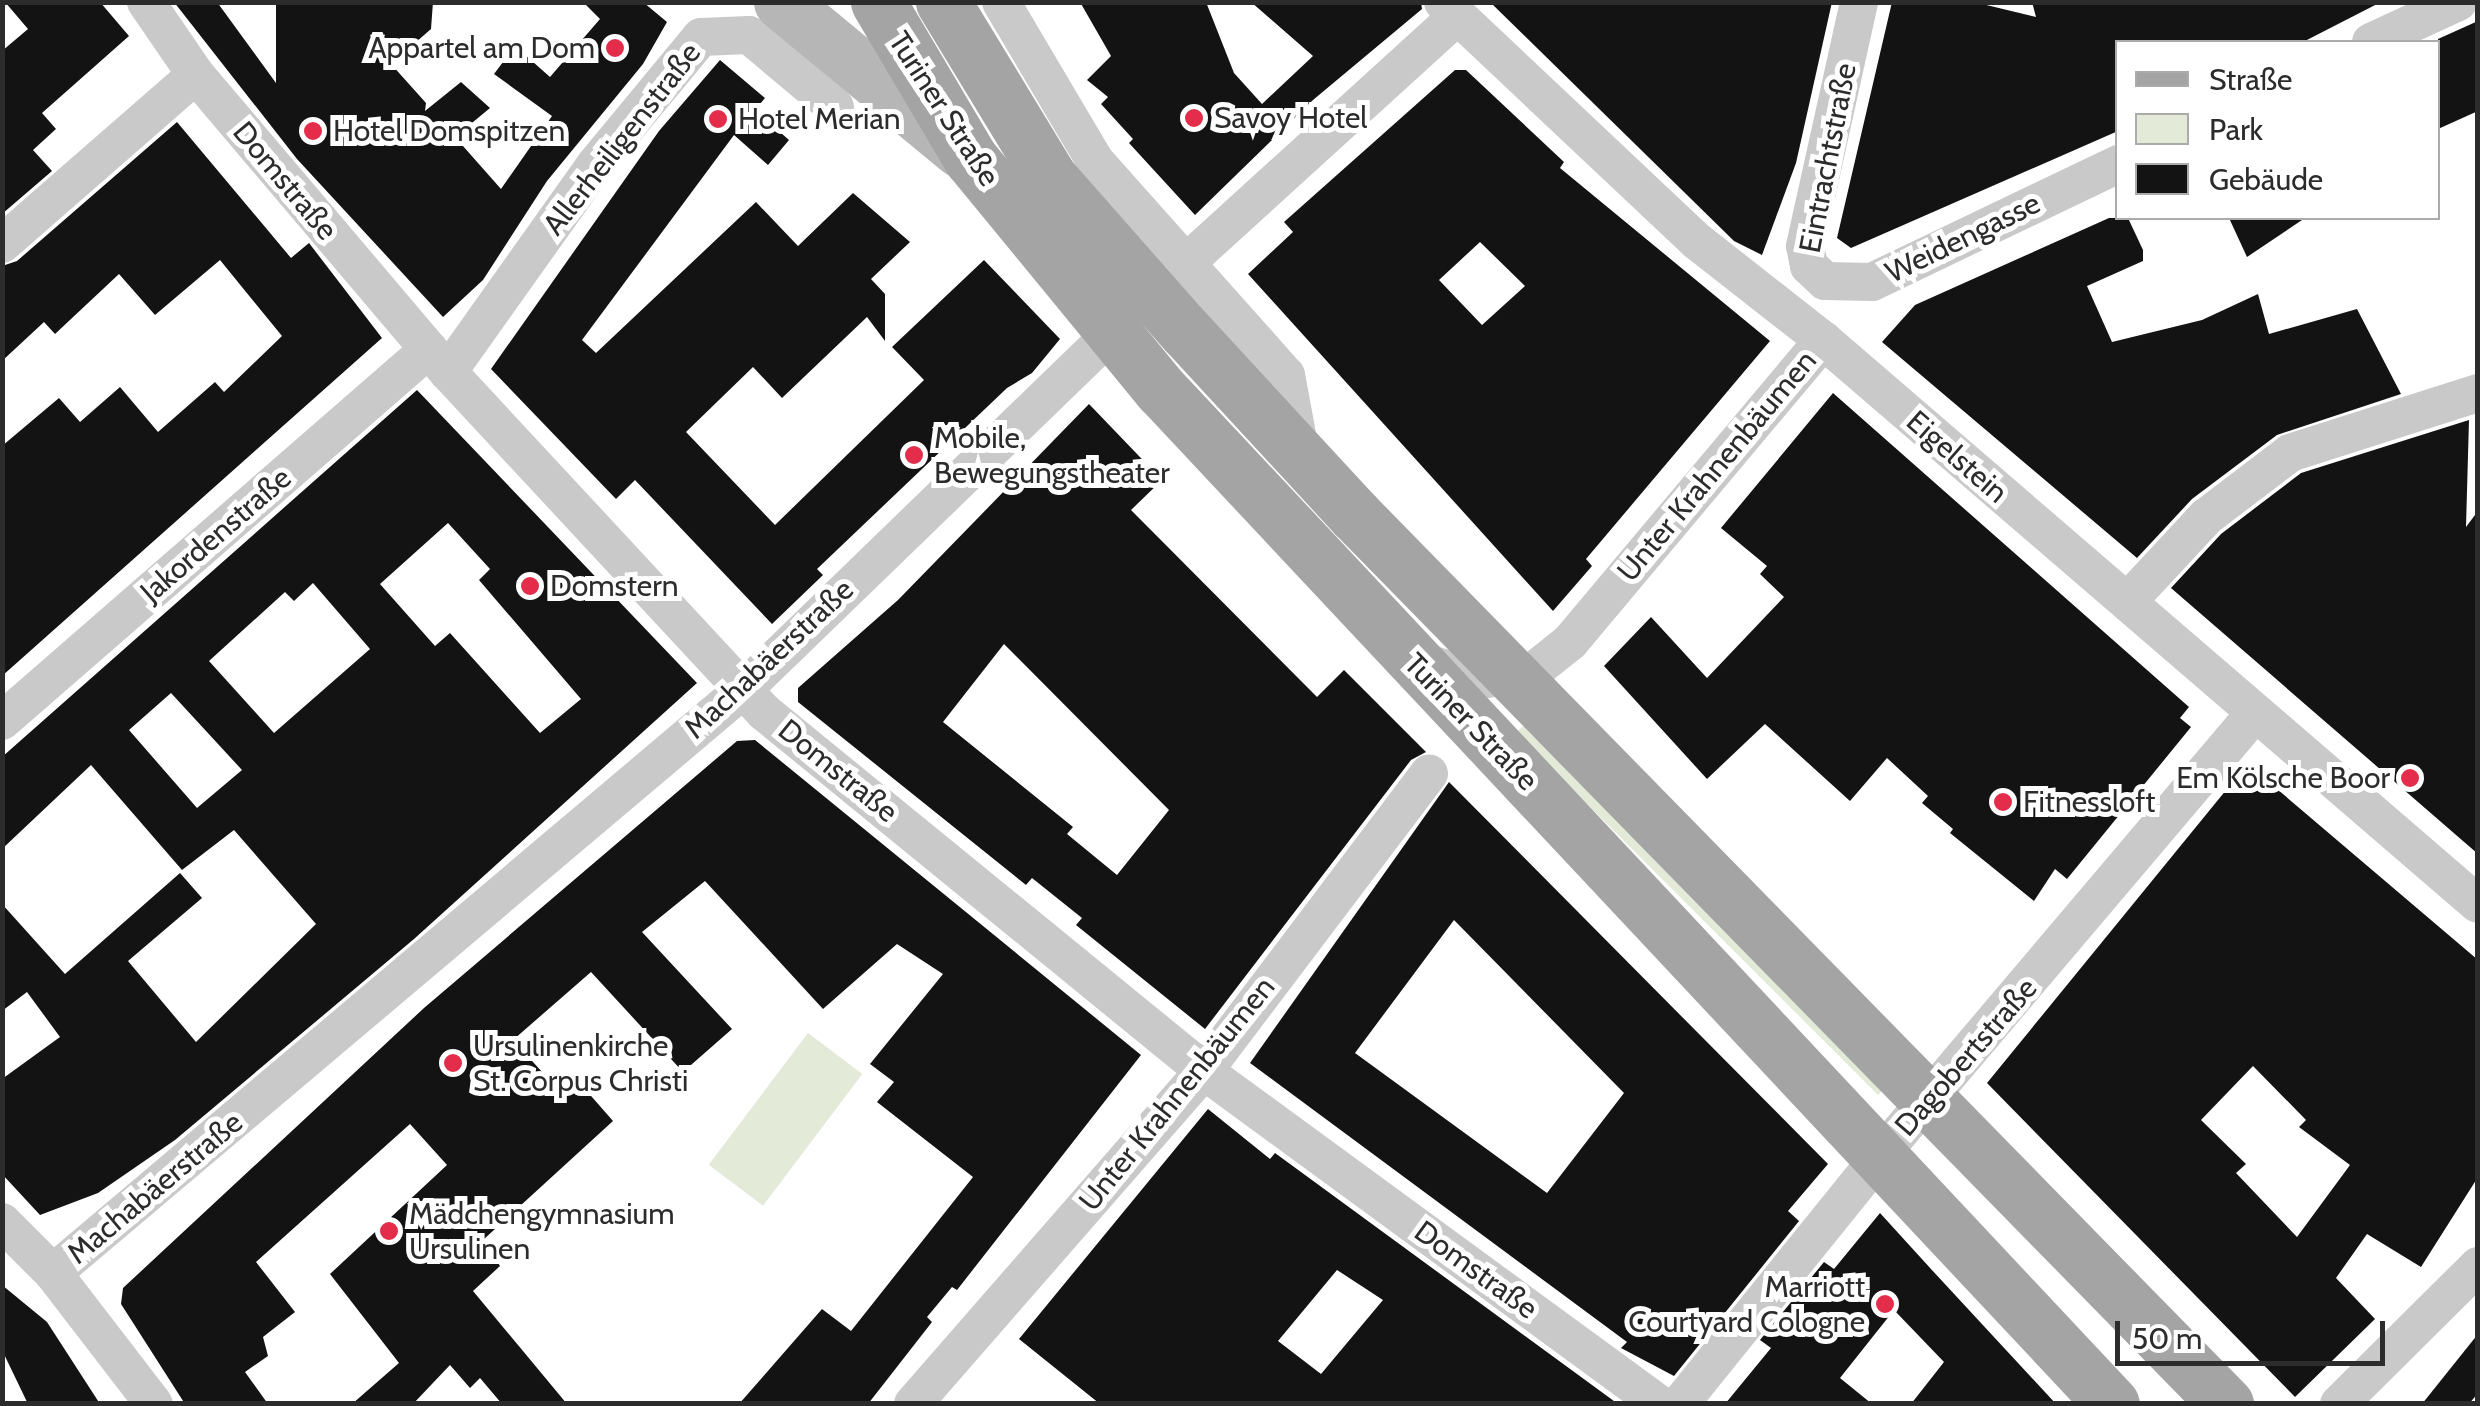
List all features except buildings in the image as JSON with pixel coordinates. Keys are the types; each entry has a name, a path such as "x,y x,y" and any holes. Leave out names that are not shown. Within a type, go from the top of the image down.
{"main road":[{"path":"781,2 971,159"},
{"name":"Turiner Straße","path":"878,2 971,159 1113,332 1409,658 1883,1152 2112,1404"},
{"name":"Turiner Straße","path":"943,2 1050,178 1170,278 1301,456 1932,1098 2226,1404"}],"street":[{"name":"Domstraße","path":"146,2 196,76 438,360 744,689 1204,1071 1659,1404"},
{"name":"Turiner Straße","path":"1001,2 1170,278"},
{"name":"Eintrachtstraße","path":"1775,303 1809,266 1806,246 1859,2"},
{"path":"2375,40 2458,2"},
{"name":"Machabäerstraße","path":"53,1273 744,689 1450,9"},
{"name":"Eigelstein","path":"1450,9 1698,242 1822,340 2478,904"},
{"name":"Allerheiligenstraße","path":"438,360 702,37 749,35 836,107"},
{"path":"2,244 196,76"},
{"name":"Weidengasse","path":"1809,266 1825,282 1872,282 2115,165"},
{"name":"Unter Krahnenbäumen","path":"1519,675 1570,642 1822,340"},
{"name":"Jakordenstraße","path":"2,721 438,360"},
{"path":"2128,601 2206,517 2290,453 2478,392"},
{"path":"1409,658 1482,680 1519,675"},
{"name":"Dagobertstraße","path":"1680,1404 1883,1152 2255,714"},
{"name":"Unter Krahnenbäumen","path":"913,1404 1204,1071 1428,774"},
{"path":"8,1236 53,1273 154,1404"},
{"path":"2339,1404 2478,1266"}],"green space":[{"path":"1533,716 1895,1078 1878,1095 1516,733"},
{"path":"808,1033 862,1074 763,1206 709,1165"}],"place":[{"name":"Appartel am Dom","path":"615,48"},
{"name":"Savoy Hotel","path":"1194,118"},
{"name":"Hotel Merian","path":"718,119"},
{"name":"Hotel Domspitzen","path":"313,131"},
{"name":"Mobile, Bewegungstheater","path":"914,455"},
{"name":"Domstern","path":"530,586"},
{"name":"Em Kölsche Boor","path":"2410,778"},
{"name":"Fitnessloft","path":"2003,802"},
{"name":"Ursulinenkirche St. Corpus Christi","path":"453,1063"},
{"name":"Mädchengymnasium Ursulinen","path":"389,1231"},
{"name":"Marriott Courtyard Cologne","path":"1885,1304"}]}
